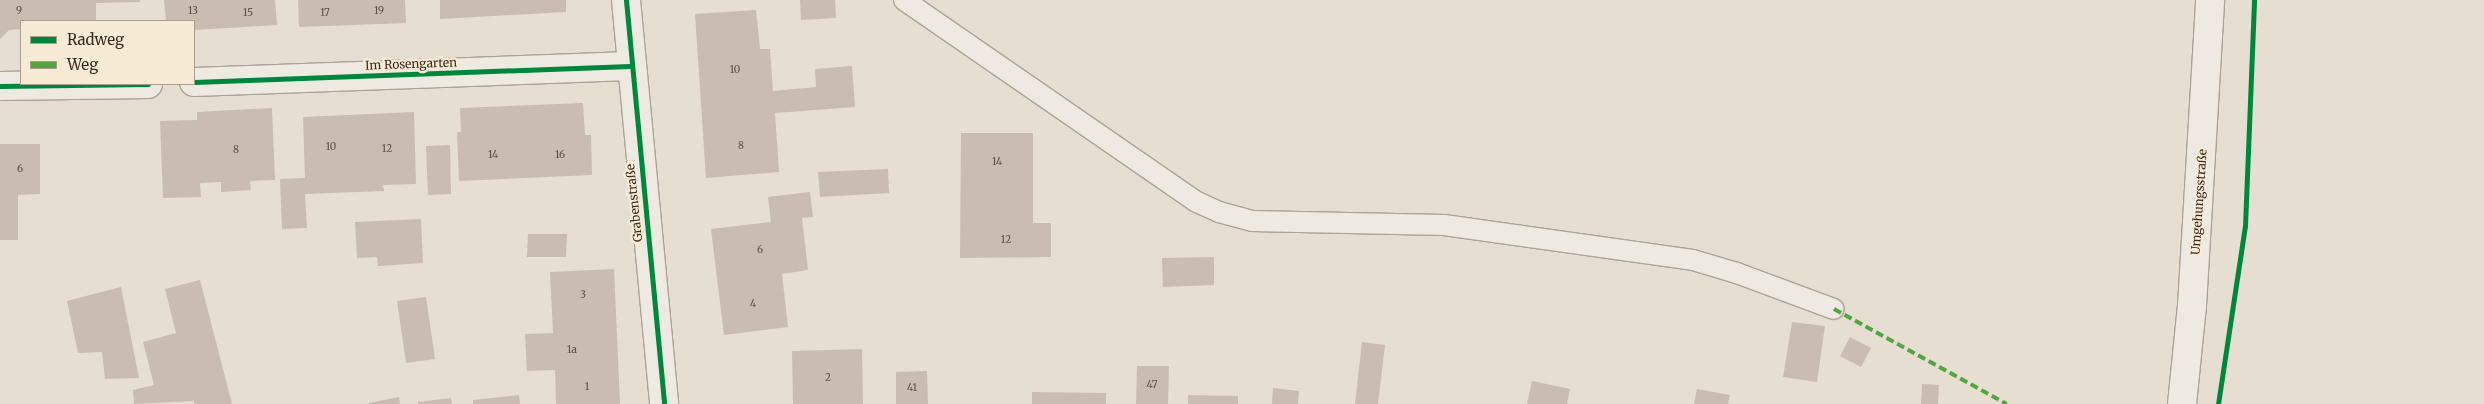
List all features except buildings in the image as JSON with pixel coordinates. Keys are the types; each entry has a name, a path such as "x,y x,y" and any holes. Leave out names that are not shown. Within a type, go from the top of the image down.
{"street":[{"name":"Grabenstraße","path":"626,0 630,66 664,404"},
{"name":"Umgehungsstraße","path":"2182,404 2192,306 2210,0"},
{"name":"Im Rosengarten","path":"195,82 630,66"},
{"path":"0,86 74,85"}],"lane":[{"path":"904,0 1197,202 1219,212 1252,220 1444,225 1693,260 1738,273 1834,308"}],"marked path":[{"path":"1834,309 2007,404"}],"cycle path":[{"path":"626,0 664,404"},
{"path":"2218,404 2245,226 2254,0"},
{"path":"195,82 630,66"},
{"path":"0,86 74,85"}]}
